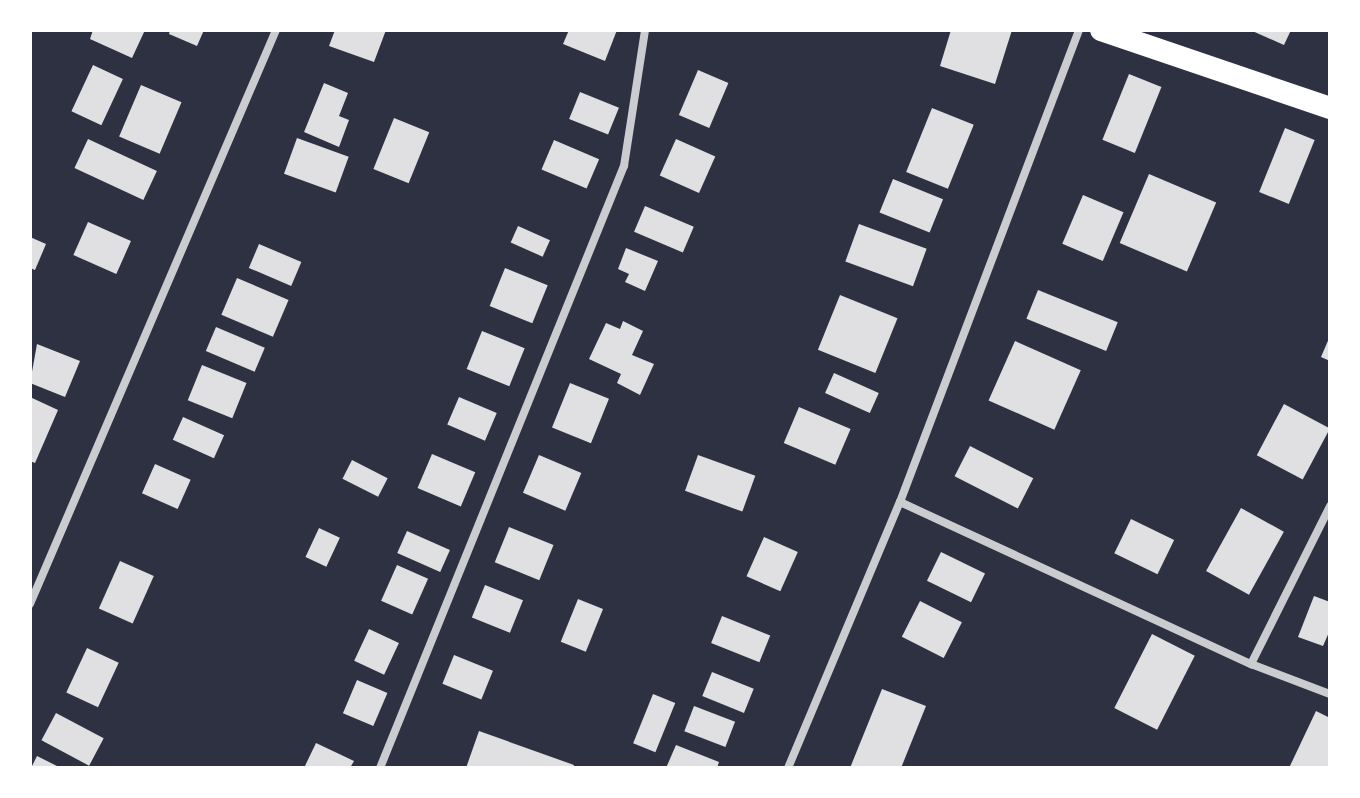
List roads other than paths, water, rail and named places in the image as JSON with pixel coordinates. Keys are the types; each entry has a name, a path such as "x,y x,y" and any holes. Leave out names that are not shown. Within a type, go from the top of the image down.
{"highway":[{"path":"1101,30 1330,108"}],"street":[{"path":"30,604 276,30"},
{"path":"380,768 624,166 645,30"},
{"path":"788,768 900,502 1079,30"},
{"path":"900,502 1251,664 1330,694"},
{"path":"1251,664 1330,506"}]}
